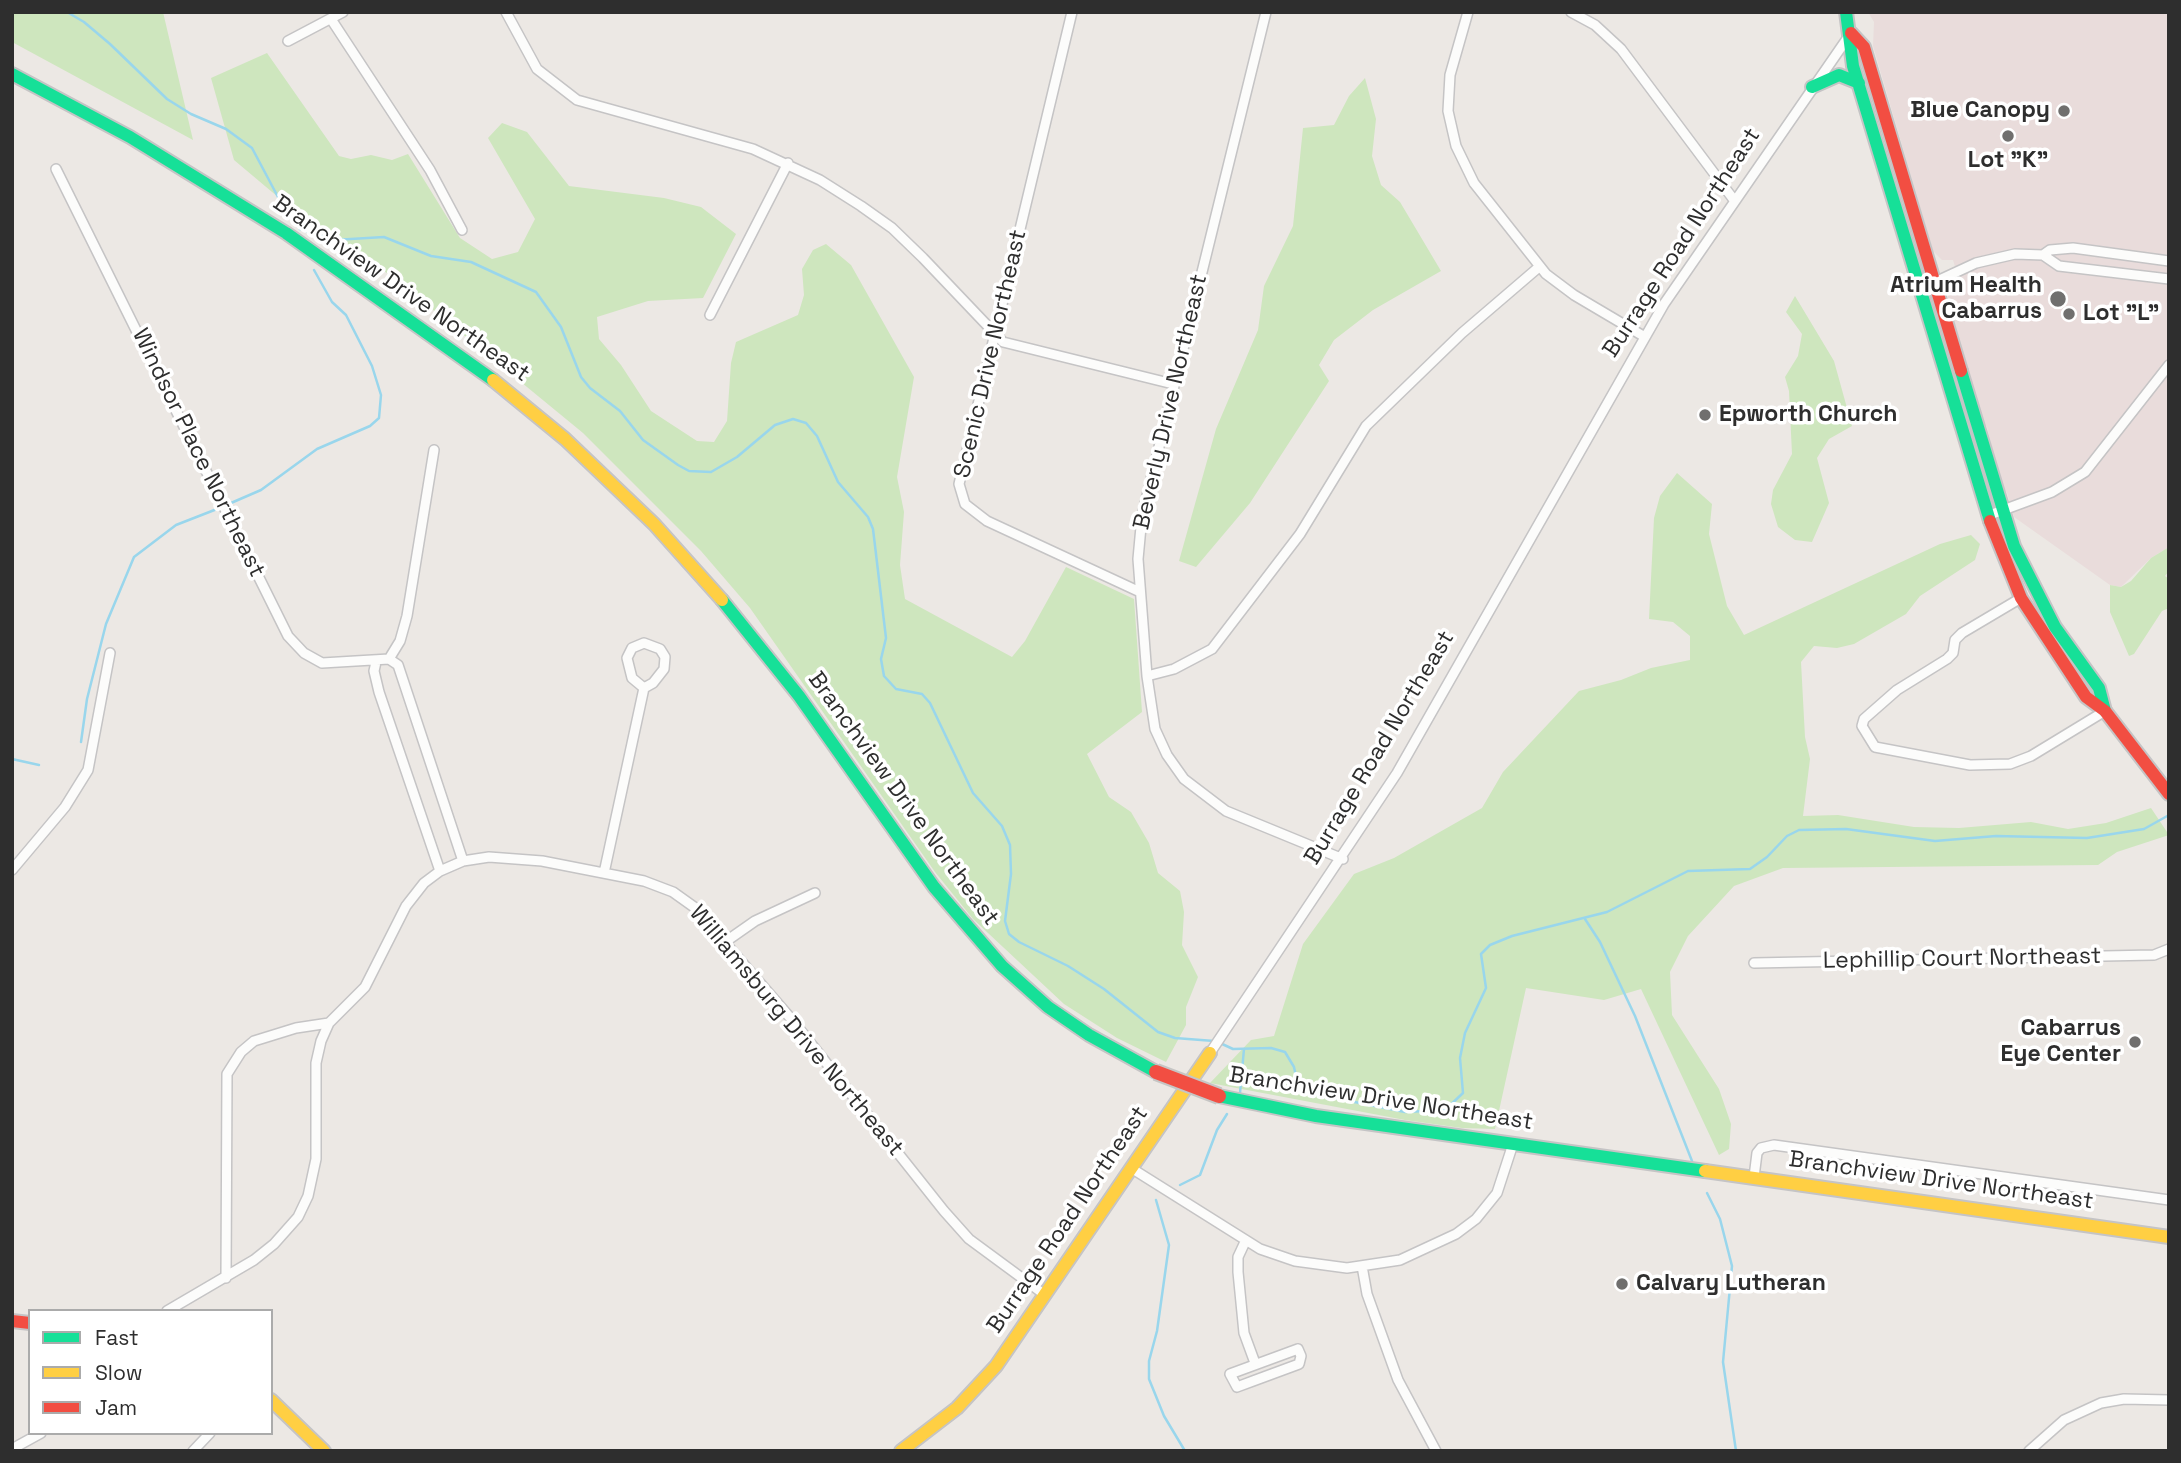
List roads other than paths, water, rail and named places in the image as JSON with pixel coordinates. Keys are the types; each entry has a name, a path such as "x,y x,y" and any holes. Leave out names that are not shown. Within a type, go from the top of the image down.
{"main road":[{"path":"1846,12 1851,33 1853,66 1987,516 2021,598 2086,696 2105,711 2169,794"},
{"path":"1851,33 1864,47 2001,511 2034,590 2055,627 2099,688 2105,711"},
{"name":"Branchview Drive Northeast","path":"12,74 130,137 286,233 440,340 565,439 654,524 738,618 799,696 934,887 1002,966 1048,1007 1089,1035 1156,1072 1219,1096 1316,1116 2169,1237"},
{"path":"1812,87 1839,75 1858,83"},
{"name":"Burrage Road Northeast","path":"901,1451 975,1390 1045,1295 1210,1053"},
{"path":"273,1402 324,1451"}],"street":[{"path":"288,41 343,12"},
{"path":"506,12 537,69 577,100 753,149 820,180 892,228 994,335 1010,345 1173,384"},
{"name":"Scenic Drive Northeast","path":"1072,12 960,478 960,495 965,504 987,521 1140,592"},
{"name":"Beverly Drive Northeast","path":"1266,12 1173,384 1139,533 1140,592 1147,676 1155,729 1167,755 1184,779 1226,811 1343,859"},
{"path":"1468,12 1448,89 1451,134 1474,183 1539,267 1574,295 1645,337"},
{"path":"1571,12 1595,25 1621,49 1734,200"},
{"path":"331,19 430,170 462,230"},
{"name":"Burrage Road Northeast","path":"1210,1053 1343,859 1404,761 1645,337 1734,200 1851,33"},
{"path":"710,315 788,163"},
{"name":"Windsor Place Northeast","path":"56,169 288,636 304,653 322,663 376,662 381,657 389,659"},
{"path":"1921,295 1935,282 1976,263 1998,257 2043,255 2050,250 2073,248 2169,261"},
{"path":"2043,255 2059,266 2169,279"},
{"path":"1147,676 1174,669 1212,649 1300,534 1366,426 1472,324 1539,267"},
{"path":"1987,516 2059,489 2085,472 2169,365"},
{"path":"434,450 407,616 400,641 389,659 398,665 463,861"},
{"path":"2021,598 1962,633 1955,640 1952,653 1947,659 1897,690 1864,719 1862,726 1875,747 1970,765 2010,764 2031,756 2105,711"},
{"path":"604,873 644,688 653,683 664,669 665,657 653,644 644,643 632,648 627,658 632,678 644,688"},
{"path":"12,870 65,807 88,771 110,653"},
{"path":"376,662 374,671 379,692 440,871"},
{"name":"Williamsburg Drive Northeast","path":"171,1309 226,1278 274,1244 298,1217 308,1196 316,1159 316,1063 321,1041 329,1023 365,986 414,893 440,871 463,861 506,857 655,884 694,906 798,1027 969,1239 1045,1295"},
{"path":"725,942 755,921 815,892"},
{"name":"Lephillip Court Northeast","path":"1754,963 2154,955 2169,949"},
{"path":"226,1278 227,1074 241,1052 254,1041 296,1028 329,1023"},
{"path":"1132,1168 1245,1241 1295,1262 1322,1266 1362,1266 1421,1252 1456,1234 1476,1219 1497,1194 1513,1144"},
{"path":"1754,1177 1757,1153 1774,1145 2169,1200"},
{"path":"1245,1241 1238,1257 1238,1272 1244,1333 1255,1363"},
{"path":"1362,1266 1367,1294 1398,1380 1436,1451"},
{"path":"1298,1349 1301,1356 1299,1364 1237,1387 1230,1374 1255,1363 1298,1349"},
{"path":"2029,1451 2064,1420 2101,1403 2124,1399 2169,1400"},
{"path":"12,1450 38,1435"},
{"path":"193,1451 207,1435"}],"waterway":[{"path":"67,12 84,22 110,44 167,99 191,114 226,129 252,148 278,197 300,229 334,240 384,237 431,256 471,262 536,292 561,327 581,377 590,388 620,411 643,440 678,465 689,471 711,472 737,457 775,425 793,419 806,423 817,436 838,482 868,517 873,529 886,638 881,659 884,676 896,689 922,694 930,703 973,793 1002,826 1010,845 1011,874 1005,921 1009,934 1104,989 1158,1032 1175,1038 1214,1041"},
{"path":"231,503 261,490 317,449 370,426 379,418 381,395 372,366 346,315 332,302 314,270"},
{"path":"81,742 87,699 106,624 134,557 176,525 217,509"},
{"path":"12,759 39,765"},
{"path":"1220,1043 1233,1049 1271,1048 1285,1052 1294,1067 1299,1091 1405,1112 1445,1110 1463,1093 1460,1058 1465,1033 1486,988 1481,954 1490,945 1512,936 1607,912 1688,871 1750,869 1767,857 1787,836 1799,830 1846,829 1935,841 1996,836 2087,838 2144,829 2169,815"},
{"path":"1585,919 1600,942 1635,1016 1692,1161"},
{"path":"1240,1093 1244,1049"},
{"path":"1180,1185 1200,1175 1217,1130 1227,1114"},
{"path":"1707,1193 1720,1219 1732,1266 1723,1362 1736,1451"},
{"path":"1156,1200 1169,1245 1157,1331 1149,1361 1149,1379 1164,1416 1185,1451"}],"place":[{"name":"Blue Canopy","path":"2064,111"},
{"name":"Lot \"K\"","path":"2008,136"},
{"name":"Atrium Health Cabarrus","path":"2058,299"},
{"name":"Lot \"L\"","path":"2069,314"},
{"name":"Epworth Church","path":"1705,415"},
{"name":"Cabarrus Eye Center","path":"2135,1042"},
{"name":"Calvary Lutheran","path":"1622,1284"}]}
